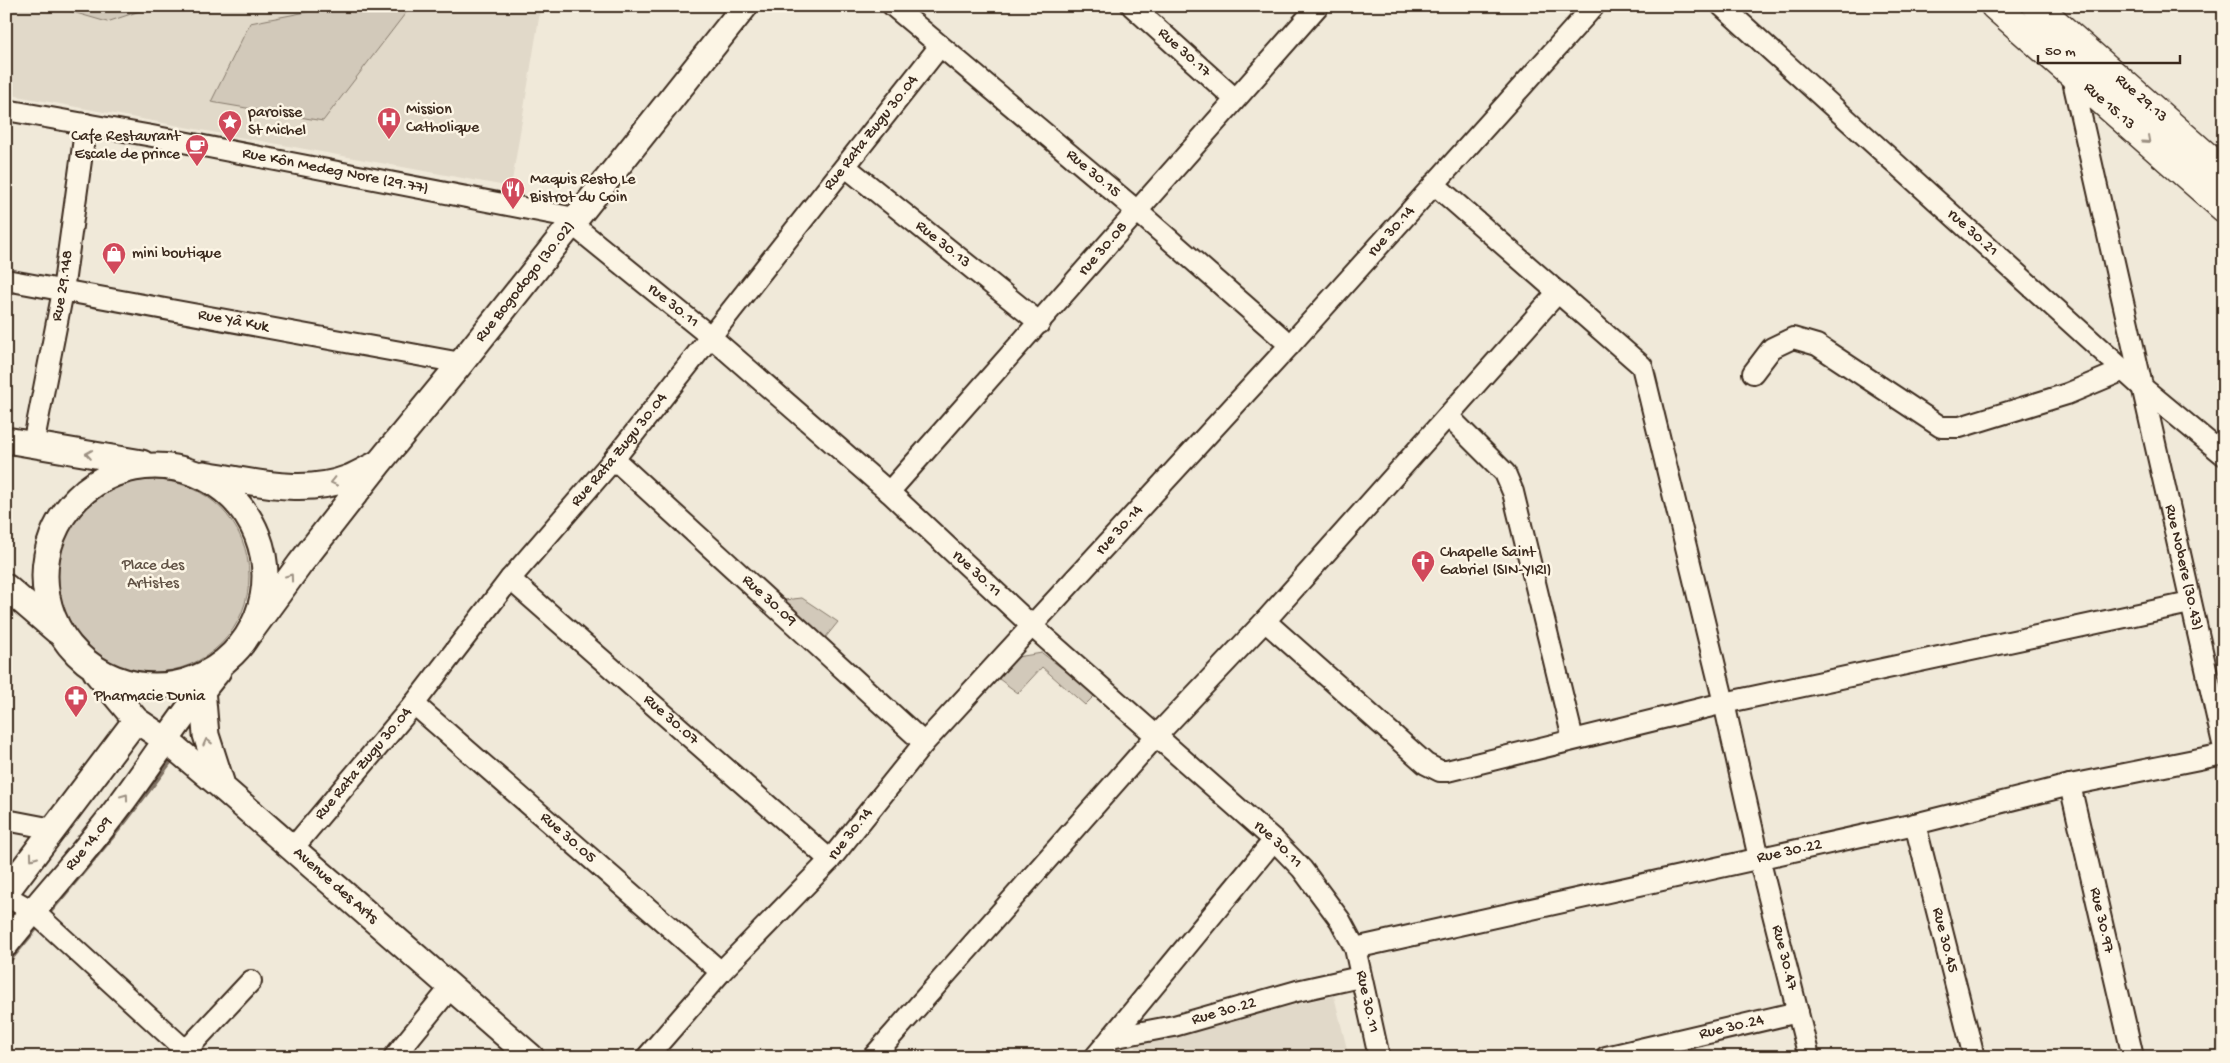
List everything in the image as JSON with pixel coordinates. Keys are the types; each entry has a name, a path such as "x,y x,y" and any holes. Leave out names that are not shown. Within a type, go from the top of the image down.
{"main road":[{"name":"Rue 15.13","path":"1995,6 2224,208"},
{"name":"Rue 29.13","path":"2037,7 2224,172"}],"street":[{"name":"Rue Bogodogo (30.02)","path":"251,631 300,564 379,463 745,6"},
{"name":"Rue 30.15","path":"893,6 1137,211 1290,346"},
{"name":"Rue 30.17","path":"1132,6 1235,99"},
{"name":"rue 30.08","path":"890,492 1318,6"},
{"name":"rue 30.14","path":"647,1057 721,972 830,860 924,743 1033,627 1290,346 1594,6"},
{"name":"rue 30.21","path":"1722,6 2142,387 2224,455"},
{"path":"2018,27 2037,7"},
{"name":"Rue Rata Zugu 30.04","path":"293,848 414,704 510,580 614,458 940,46"},
{"name":"Rue Nobere (30.43)","path":"2072,72 2224,748"},
{"name":"Rue Kôn Medeg Nore (29.77)","path":"6,110 86,124 574,221"},
{"name":"Rue 29.148","path":"34,445 63,291 86,124"},
{"name":"Rue 30.13","path":"846,167 1040,323"},
{"name":"Rue 30.47","path":"1434,184 1642,366 1724,703 1759,858 1809,1057"},
{"name":"rue 30.11","path":"574,221 890,492 1033,627 1274,840 1302,869 1340,920 1355,948"},
{"name":"Rue Yâ Kuk","path":"6,280 461,363"},
{"path":"873,1057 1157,735 1265,621 1558,292"},
{"path":"1753,372 1772,348 1793,338 1817,345 1941,427 1960,427 2066,394 2124,370"},
{"path":"1448,416 1505,473 1513,492 1573,739"},
{"path":"6,440 280,486 320,485 348,479 379,463"},
{"name":"Rue 30.09","path":"614,458 924,743"},
{"path":"61,634 50,607 45,578 48,549 59,522 76,499 99,481 125,469 154,465"},
{"path":"6,586 61,634 75,652 92,666 124,682 159,687 195,679 226,661 251,631 261,606 265,579 263,552 254,526 239,504 219,485 196,473"},
{"name":"Rue 30.07","path":"510,580 830,860"},
{"path":"1265,621 1432,768 1447,771 1724,703 2190,603"},
{"name":"Rue 14.09","path":"6,944 110,818 167,742 202,689 226,661"},
{"name":"Avenue des Arts","path":"92,666 136,720 167,742 223,788 531,1057"},
{"path":"202,689 206,735 223,788"},
{"name":"Rue 30.05","path":"414,704 721,972"},
{"path":"6,892 136,720"},
{"name":"Rue 30.22","path":"1355,948 1915,824 2070,785 2224,754"},
{"name":"Rue 30.97","path":"2070,785 2133,1057"},
{"path":"6,820 53,829"},
{"name":"Rue 30.45","path":"1915,824 1974,1057"},
{"path":"1095,1057 1274,840"},
{"path":"6,896 33,911 182,1054 251,981"},
{"name":"Rue 30.11","path":"1355,948 1379,1057"},
{"name":"Rue 30.22","path":"1111,1038 1174,1026 1297,992 1360,977"},
{"path":"394,1057 451,987"},
{"name":"Rue 30.24","path":"1606,1057 1798,1012"}],"shaded area":[{"name":"Mission Catholique","path":"6,6 541,6 511,187 6,94"},
{"path":"1334,996 1349,1057 1128,1057 1144,1038"}],"green space":[{"path":"52,6 155,6 107,22"},
{"path":"337,6 411,6 323,121 211,102 250,23"},
{"name":"Place des Artistes","path":"144,480 162,480 190,487 206,496 221,508 233,523 242,539 249,567 249,585 242,613 233,629 221,644 206,656 190,665 162,672 144,672 125,668 108,661 92,650 79,637 68,621 61,604 57,585 57,567 61,548 68,531 79,515 92,502 108,491 125,484"},
{"path":"802,598 838,622 825,638 784,600"},
{"path":"1042,653 1096,694 1085,705 1042,667 1018,693 999,679 1017,657"}],"waterway":[{"path":"6,964 124,822 171,760"}],"place":[{"name":"Mission Catholique","path":"389,140"},
{"name":"paroisse St Michel","path":"230,143"},
{"name":"Cafe Restaurant Escale de prince","path":"197,167"},
{"name":"Maquis Resto Le Bistrot du Coin","path":"513,210"},
{"name":"mini boutique","path":"114,275"},
{"name":"Chapelle Saint Gabriel (SIN-YIRI)","path":"1423,583"},
{"name":"Pharmacie Dunia","path":"76,718"}]}
